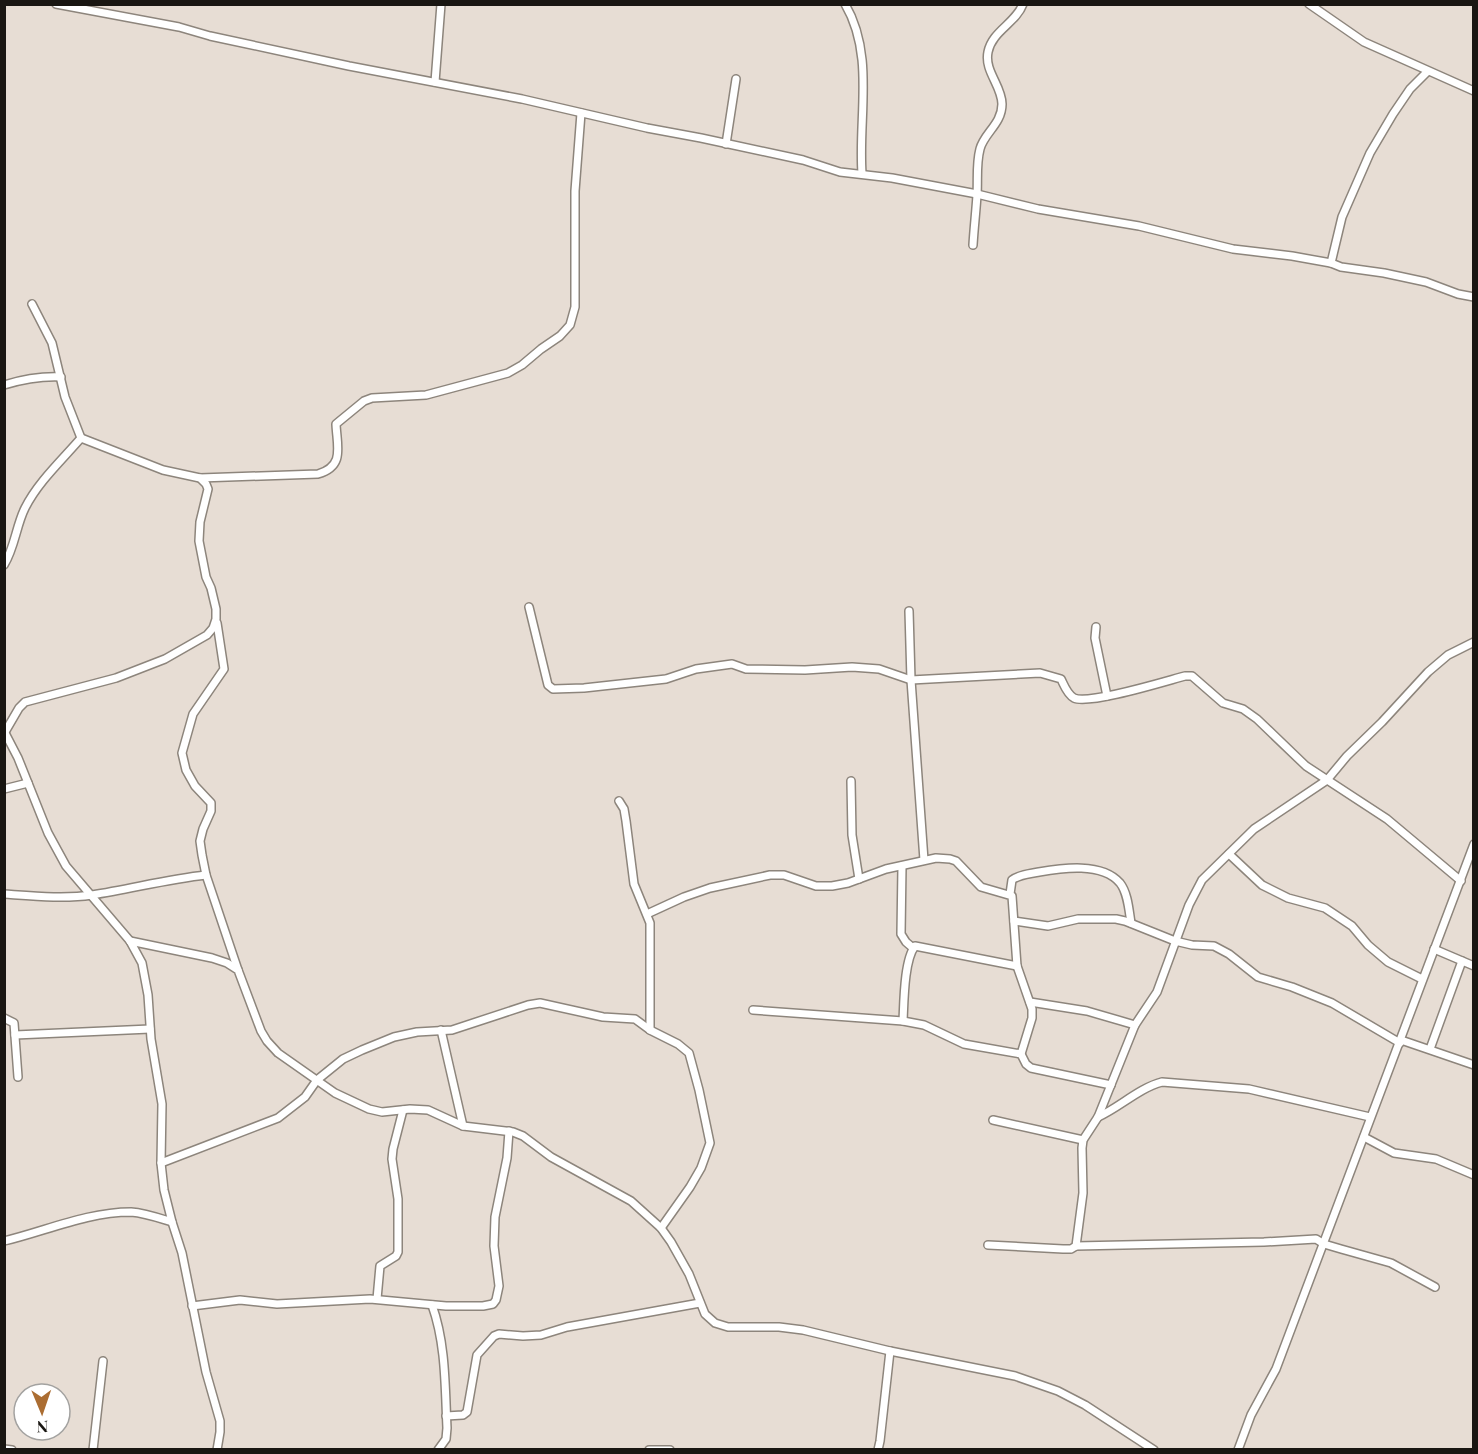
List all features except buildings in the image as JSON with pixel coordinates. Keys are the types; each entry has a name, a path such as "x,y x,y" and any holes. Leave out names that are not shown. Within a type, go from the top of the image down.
{"street":[{"path":"56,4 169,25 210,36 803,160 840,172 862,173 977,194 1038,209 1139,226 1233,249 1332,263 1341,267 1426,282 1473,297"},
{"path":"435,82 441,4"},
{"path":"845,4 852,16 862,52 862,173"},
{"path":"973,245 980,146 994,129 1001,114 1002,103 990,72 987,54 998,32 1021,10 1023,4"},
{"path":"1309,4 1364,42 1473,91"},
{"path":"1332,263 1342,217 1374,144 1410,89 1427,72"},
{"path":"726,144 736,79"},
{"path":"32,304 52,343 65,397 81,438 163,470 200,478 318,474 330,470 334,466 337,453 336,424 364,401 372,398 426,395 508,373 560,336 570,325 575,307 575,191 581,113"},
{"path":"4,385 36,377 60,377"},
{"path":"4,565 12,549 26,506 81,438"},
{"path":"200,478 208,489 200,522 199,541 206,577 216,609 224,669 193,714 182,753 186,770 195,786 211,803 211,812 200,841 206,875 261,1031 278,1053 335,1093 369,1109 382,1112 428,1110 463,1126 509,1131 523,1137 551,1157 632,1201 661,1227 688,1274 700,1303 708,1317 715,1323 728,1327 779,1327 803,1330 890,1351 1015,1376 1058,1391 1085,1405 1154,1449"},
{"path":"529,607 548,685 553,689 666,679 696,669 732,664 746,669 870,668 911,680 1040,673 1061,679 1068,693 1074,698 1081,699 1107,696 1192,676 1223,703 1243,709 1257,719 1306,766 1387,819 1461,881"},
{"path":"909,611 911,680 924,860"},
{"path":"216,619 207,635 165,659 116,678 25,702 5,732 44,824 66,866 130,941 142,963 162,1104 161,1163 164,1190 182,1253 206,1372 220,1421 217,1449"},
{"path":"1096,627 1095,638 1107,696"},
{"path":"1076,1246 1083,1193 1083,1140 1098,1117 1135,1025 1157,992 1189,905 1202,880 1254,829 1327,780 1428,672 1448,655 1473,642"},
{"path":"851,781 852,835 859,879"},
{"path":"4,789 28,783"},
{"path":"619,801 624,809 634,884 651,930 649,947 650,1030"},
{"path":"1238,1449 1251,1415 1276,1369 1473,844"},
{"path":"1229,854 1262,885 1288,898 1324,908 1352,926 1368,945 1388,962 1422,979"},
{"path":"647,914 710,888 770,875 784,875 816,886 832,886 924,860 950,859 956,861 981,887 1010,894"},
{"path":"902,866 901,934 913,948"},
{"path":"1111,1085 1031,1068 1021,1054 1032,1018 1030,1002 1017,966 1014,901 1010,894 1012,879 1066,867 1107,873 1123,888 1131,923"},
{"path":"4,894 90,896 152,882 206,875"},
{"path":"1014,921 1048,926 1078,919 1116,919 1175,941 1221,948 1258,977 1292,987 1332,1003 1400,1041 1473,1065"},
{"path":"130,941 212,958 238,970"},
{"path":"913,948 918,946 1017,966"},
{"path":"903,1021 907,971 913,948"},
{"path":"1434,949 1473,966"},
{"path":"1430,1049 1462,961"},
{"path":"1030,1002 1087,1011 1135,1025"},
{"path":"161,1163 278,1118 305,1097 317,1080 343,1059 362,1050 417,1032 452,1030 540,1003 603,1017 635,1019 689,1053 710,1137 709,1150 690,1187 661,1227"},
{"path":"753,1010 903,1021 924,1026 964,1044 1021,1054"},
{"path":"4,1017 14,1023 18,1077"},
{"path":"15,1035 150,1029"},
{"path":"441,1030 463,1126"},
{"path":"1098,1117 1152,1084 1162,1082 1249,1089 1370,1118"},
{"path":"377,1299 380,1266 396,1256 398,1252 398,1199 393,1149 403,1110"},
{"path":"993,1120 1083,1140"},
{"path":"192,1306 240,1300 277,1304 377,1299 432,1305 483,1306 493,1304 496,1300 499,1276 494,1246 495,1217 507,1158 509,1131"},
{"path":"1364,1137 1394,1153 1436,1159 1473,1174"},
{"path":"4,1241 68,1222 132,1212 172,1222"},
{"path":"988,1245 1071,1249 1076,1246 1316,1239 1324,1244 1391,1263 1435,1287"},
{"path":"446,1416 463,1415 467,1412 477,1354 494,1336 500,1334 541,1335 567,1327 700,1303"},
{"path":"432,1305 439,1327 444,1359 446,1439 438,1449"},
{"path":"878,1449 890,1351"},
{"path":"93,1449 104,1361"},
{"path":"4,1449 12,1449"},
{"path":"649,1449 670,1449"}]}
